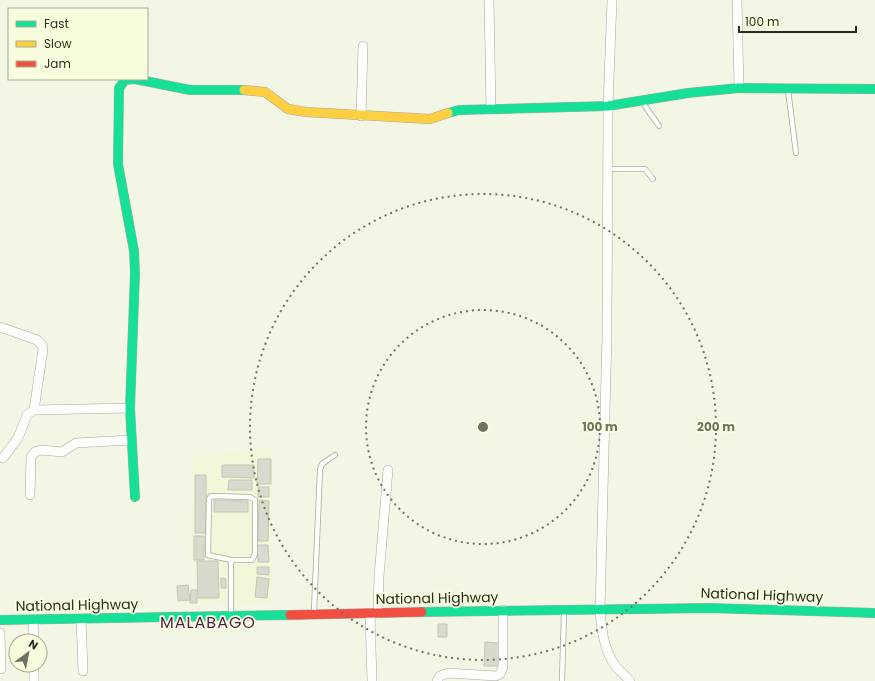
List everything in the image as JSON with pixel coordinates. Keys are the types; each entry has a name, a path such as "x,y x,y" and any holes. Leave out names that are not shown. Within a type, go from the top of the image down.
{"main road":[{"path":"125,80 121,83 119,88 118,164 123,198 134,251 135,273 130,408 135,497"},
{"path":"140,80 190,90 237,89 265,92 274,97 284,107 294,111 430,119 459,110 608,106 641,100 739,88 875,89"},
{"name":"National Highway","path":"0,620 33,621 314,615 600,607 757,608 875,613"}],"street":[{"path":"489,0 491,109"},
{"path":"612,0 608,106 607,342 600,607 601,624 607,648 614,665 630,681"},
{"path":"737,0 739,88"},
{"path":"361,116 363,46"},
{"path":"0,326 37,340 42,345 43,349 34,410"},
{"path":"4,458 18,438 27,415 34,410 130,408"},
{"path":"30,495 31,457 35,452 41,450 62,452 76,443 131,440"},
{"path":"372,681 374,613 379,576 388,470"},
{"path":"437,681 440,676 448,673 496,676 500,674 503,667 503,610"},
{"path":"81,620 83,671"},
{"path":"33,621 34,633"},
{"path":"0,633 1,669"}],"lane":[{"path":"788,88 796,153"},
{"path":"641,100 658,126"},
{"path":"608,169 645,168 653,179"},
{"path":"314,615 320,470 322,464 335,455"},
{"path":"211,496 250,497 255,500 255,557 252,560 231,560 212,557 207,553 209,499 211,496"},
{"path":"231,560 231,616"},
{"path":"562,681 564,608"}],"shaded area":[{"path":"272,448 272,604 198,603 196,562 190,561 194,456"}],"building":[{"path":"258,459 271,459 271,484 257,484"},
{"path":"222,465 254,465 254,478 222,477"},
{"path":"195,475 206,475 206,533 195,533"},
{"path":"229,480 252,480 252,490 228,490"},
{"path":"258,487 269,487 269,497 258,497"},
{"path":"214,500 248,501 248,512 214,512"},
{"path":"259,500 269,501 268,541 258,541"},
{"path":"194,536 204,536 204,560 194,560"},
{"path":"257,545 268,545 269,562 258,562"},
{"path":"197,561 218,561 219,598 198,598"},
{"path":"257,567 269,567 269,575 257,574"},
{"path":"257,577 269,579 267,598 255,597"},
{"path":"221,578 226,579 226,588 221,588"},
{"path":"188,585 190,600 178,601 177,586"},
{"path":"191,590 197,590 197,603 190,603"},
{"path":"438,624 447,624 447,637 438,637"},
{"path":"485,642 499,643 498,666 484,666"}],"traffic: fast":[{"path":"125,80 119,88 118,164 134,251 135,273 130,408 135,497"},
{"path":"140,80 190,90 244,90"},
{"path":"448,113 459,110 608,106 688,93 739,88 875,89"},
{"path":"422,612 710,608 875,613"},
{"path":"0,620 290,615"}],"traffic: slow":[{"path":"244,90 265,92 288,109 306,112 430,119 448,113"}],"traffic: jam":[{"path":"290,615 422,612"}],"district":[{"name":"MALABAGO","path":"208,622"}]}
